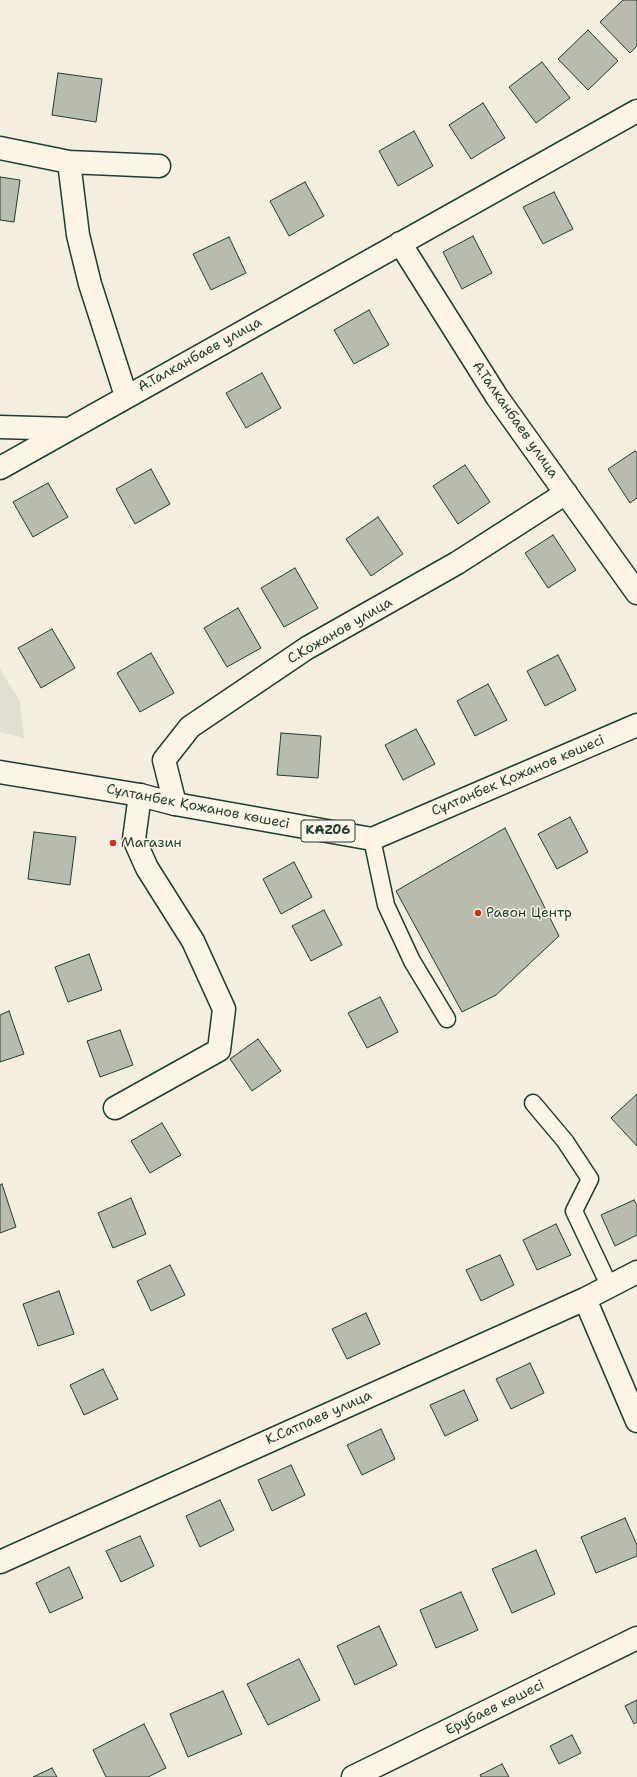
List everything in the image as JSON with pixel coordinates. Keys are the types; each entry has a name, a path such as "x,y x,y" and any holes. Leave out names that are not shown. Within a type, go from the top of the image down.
{"street":[{"name":"А.Талканбаев улица","path":"0,468 126,396 637,111"},
{"path":"0,148 69,162 159,166"},
{"path":"69,162 78,235 90,284 126,396"},
{"name":"А.Талканбаев улица","path":"400,243 496,396 637,593"},
{"path":"0,427 70,428"},
{"name":"С.Кожанов улица","path":"174,804 164,760 190,727 307,648 457,563 566,493"},
{"name":"Сұлтанбек Қожанов көшесі","path":"0,772 140,795 174,804 372,839 637,724"},
{"path":"115,1108 219,1050 224,1009 193,941 148,868 134,839 140,795"},
{"name":"К.Сатпаев улица","path":"0,1562 585,1299 609,1285 637,1272"},
{"path":"585,1299 637,1421"},
{"name":"Ерубаев көшесі","path":"365,1774 637,1638"}],"lane":[{"path":"372,839 386,905 412,961 447,1019"},
{"path":"533,1103 565,1141 590,1179 574,1211 609,1285"}],"shaded area":[{"path":"0,669 20,701 24,738 0,732"}],"building":[{"path":"623,0 637,0 637,46 630,53 600,22"},
{"path":"588,30 618,61 588,90 558,59"},
{"path":"542,62 570,98 536,123 509,87"},
{"path":"58,73 102,79 96,122 52,115"},
{"path":"483,103 505,138 471,159 449,125"},
{"path":"414,131 433,166 398,186 379,151"},
{"path":"0,177 20,180 14,222 0,220"},
{"path":"305,182 324,216 289,236 270,201"},
{"path":"554,192 573,229 543,244 523,207"},
{"path":"473,236 492,273 462,289 443,252"},
{"path":"229,237 246,273 211,290 193,254"},
{"path":"369,310 389,345 354,364 334,330"},
{"path":"262,373 281,408 246,428 226,393"},
{"path":"635,451 637,453 637,498 630,503 608,469"},
{"path":"465,465 490,502 458,524 433,486"},
{"path":"151,469 170,504 135,524 116,489"},
{"path":"48,483 68,517 33,537 13,502"},
{"path":"378,517 403,554 371,576 346,539"},
{"path":"553,535 576,570 548,588 525,553"},
{"path":"295,568 318,608 284,627 261,588"},
{"path":"238,608 261,648 227,667 204,628"},
{"path":"52,629 75,668 41,688 18,648"},
{"path":"151,653 174,693 140,712 117,673"},
{"path":"558,655 576,690 545,706 527,671"},
{"path":"488,684 507,720 475,736 457,701"},
{"path":"416,729 435,764 403,780 385,745"},
{"path":"281,733 321,736 318,778 277,775"},
{"path":"570,817 588,852 557,869 538,834"},
{"name":"Равон Центр","path":"505,828 559,936 496,995 462,1012 396,891"},
{"path":"34,832 76,837 70,885 28,879"},
{"path":"294,862 312,897 281,914 263,879"},
{"path":"324,910 342,945 311,961 292,926"},
{"path":"89,954 102,990 68,1002 55,967"},
{"path":"380,997 398,1032 367,1048 348,1013"},
{"path":"9,1011 24,1054 0,1062 0,1015"},
{"path":"120,1030 133,1065 100,1077 87,1041"},
{"path":"258,1039 281,1071 252,1091 230,1059"},
{"path":"637,1094 637,1146 611,1118"},
{"path":"162,1123 181,1155 150,1173 131,1141"},
{"path":"2,1184 16,1227 0,1233 0,1185"},
{"path":"131,1198 146,1234 113,1248 98,1213"},
{"path":"634,1200 637,1205 637,1235 615,1246 601,1215"},
{"path":"556,1224 571,1255 537,1270 523,1240"},
{"path":"500,1255 514,1285 481,1301 466,1270"},
{"path":"170,1265 185,1295 151,1311 137,1281"},
{"path":"59,1291 74,1334 38,1346 23,1304"},
{"path":"366,1313 380,1344 347,1359 332,1329"},
{"path":"530,1363 544,1393 511,1409 496,1379"},
{"path":"103,1369 118,1399 84,1415 70,1385"},
{"path":"464,1390 478,1420 445,1436 430,1405"},
{"path":"381,1429 395,1459 362,1475 347,1445"},
{"path":"291,1465 305,1495 272,1511 258,1480"},
{"path":"220,1500 234,1530 200,1547 186,1516"},
{"path":"625,1518 637,1545 637,1556 596,1573 581,1537"},
{"path":"140,1536 154,1566 121,1582 106,1551"},
{"path":"536,1550 555,1594 512,1613 492,1569"},
{"path":"69,1567 83,1598 50,1613 36,1583"},
{"path":"461,1592 478,1630 436,1648 420,1610"},
{"path":"379,1626 397,1665 355,1685 337,1646"},
{"path":"299,1659 320,1700 268,1725 247,1684"},
{"path":"223,1691 242,1734 188,1757 170,1714"},
{"path":"637,1700 637,1722 634,1724 625,1706"},
{"path":"144,1724 166,1768 148,1777 106,1777 93,1750"},
{"path":"572,1735 581,1753 559,1764 550,1746"},
{"path":"502,1764 509,1777 481,1777 480,1775"},
{"path":"52,1768 57,1777 33,1777"}],"place":[{"name":"Магазин","path":"113,843"},
{"name":"Равон Центр","path":"478,913"}]}
